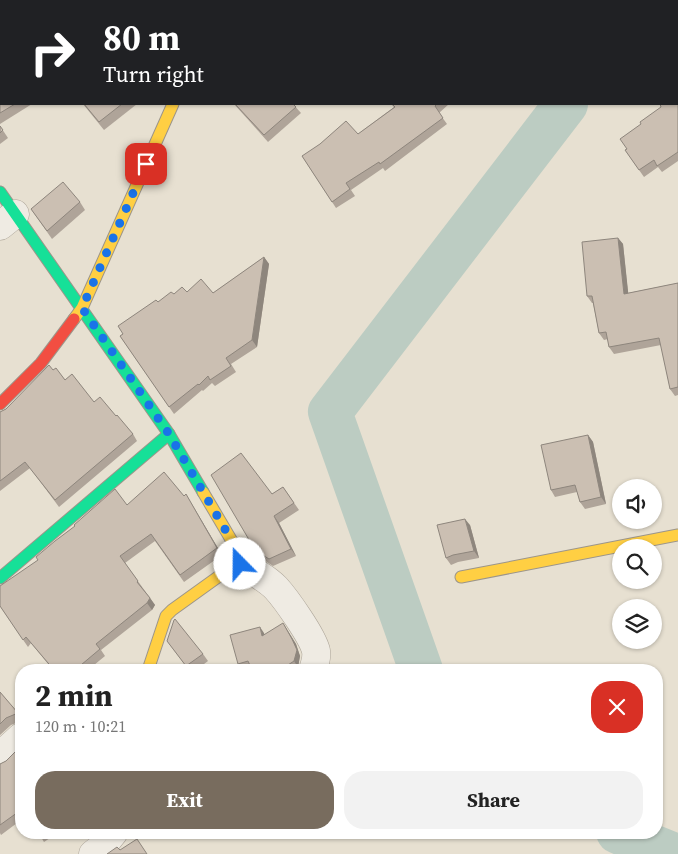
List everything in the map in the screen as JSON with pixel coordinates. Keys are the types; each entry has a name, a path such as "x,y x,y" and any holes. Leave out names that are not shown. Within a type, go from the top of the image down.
{"street":[{"path":"0,404 41,363 82,308 173,105"},
{"path":"5,210 82,308 169,434 239,553 240,564"},
{"path":"0,578 169,434"},
{"path":"460,577 678,535"},
{"path":"150,664 166,616 229,569 240,564"},
{"path":"240,564 276,588 314,644 317,653 315,664"},
{"path":"0,756 15,743"},
{"path":"93,854 108,839"}],"building":[{"path":"0,105 13,105 0,113"},
{"path":"85,105 121,105 99,122"},
{"path":"236,105 294,105 296,107 264,135"},
{"path":"393,105 436,105 443,118 380,164 379,162 346,183 350,189 332,202 302,156 320,144 346,121 358,134 395,107"},
{"path":"660,105 678,105 678,152 657,166 654,160 639,170 620,139 661,107"},
{"path":"63,182 80,202 47,231 31,209"},
{"path":"618,238 624,294 678,283 678,387 670,389 659,338 609,347 606,332 599,333 592,296 587,296 582,242"},
{"path":"264,257 252,340 226,358 231,366 210,380 208,376 169,407 120,336 123,334 118,326 171,292 174,294 182,287 187,292 201,279 213,293"},
{"path":"49,365 53,370 56,368 65,380 72,374 94,402 100,397 133,434 55,500 25,462 0,481 0,412 6,409"},
{"path":"588,435 601,497 580,502 575,485 551,490 541,445"},
{"path":"241,453 272,494 283,487 294,503 274,516 291,549 269,559 250,547 248,538 211,475"},
{"path":"164,472 184,496 186,494 217,548 180,575 151,534 120,556 150,598 147,603 96,644 100,649 82,664 49,664 26,637 23,640 0,606 0,586 38,560 36,557 75,526 115,489 127,505"},
{"path":"465,519 474,551 446,558 437,525"},
{"path":"174,620 203,654 189,664 184,664 167,641"},
{"path":"283,623 297,650 294,661 290,664 249,664 248,661 238,664 230,635 260,627 262,636"},
{"path":"0,692 15,710 15,714 6,718 0,724"},
{"path":"15,752 15,814 0,825 0,764"},
{"path":"137,839 147,854 107,854 117,847 120,850"}],"waterway":[{"path":"419,664 330,412 565,105"},
{"path":"635,839 672,854"}],"traffic: fast":[{"path":"0,192 169,434 203,492"},
{"path":"0,578 169,434"}],"traffic: slow":[{"path":"74,319 82,308 173,105"},
{"path":"150,664 166,616 229,569 240,564 239,553 203,492"},
{"path":"461,577 678,535"}],"traffic: jam":[{"path":"0,404 41,363 74,319"}],"route":[{"path":"146,164 82,308 169,434 239,553 240,564"}]}
